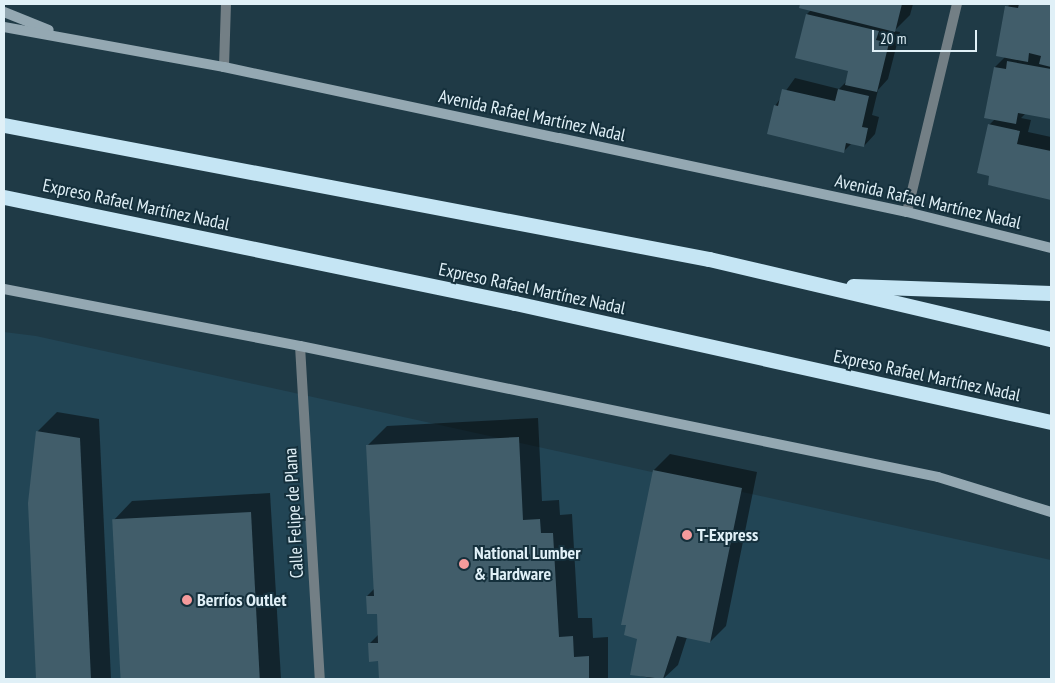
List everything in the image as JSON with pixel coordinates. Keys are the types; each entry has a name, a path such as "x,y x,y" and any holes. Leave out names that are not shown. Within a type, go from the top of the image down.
{"highway":[{"path":"4,125 709,259 1051,340"},
{"name":"Expreso Rafael Martínez Nadal","path":"4,197 515,303 1051,422"},
{"path":"819,284 1051,293"}],"main road":[{"path":"4,12 66,36"},
{"name":"Avenida Rafael Martínez Nadal","path":"4,27 66,36 224,67 907,212 1051,248"},
{"path":"4,289 300,346 938,477 1051,512"}],"street":[{"path":"224,67 226,4"},
{"path":"907,212 957,4"},
{"name":"Calle Felipe de Plana","path":"300,346 320,679"}],"shaded area":[{"path":"4,332 36,336 1051,560 1051,679 4,679"}],"building":[{"path":"800,4 902,4 895,32 799,8"},
{"path":"1019,4 1051,5 1051,67 1039,64 1041,56 1029,53 1028,62 996,56 1005,6 1018,8"},
{"path":"806,14 879,31 876,40 889,43 877,92 845,85 848,71 795,58"},
{"path":"1007,61 1051,69 1051,119 1018,113 1016,124 984,118 994,67 1006,69"},
{"path":"782,89 835,101 838,89 869,96 862,127 868,128 864,147 846,143 844,153 767,134 774,105 778,106"},
{"path":"988,124 1020,131 1017,144 1051,151 1051,200 988,185 989,176 977,173"},
{"path":"36,431 80,438 91,679 36,679 28,503"},
{"name":"National Lumber & Hardware","path":"519,437 523,520 540,519 541,533 553,533 559,637 573,636 574,657 589,656 589,679 379,679 378,661 369,662 368,643 378,643 377,614 367,614 366,596 374,596 366,445"},
{"path":"653,470 742,488 710,643 677,636 663,679 630,675 637,639 624,635 626,625 621,625"},
{"name":"Berríos Outlet","path":"251,512 260,679 121,679 112,519"}],"place":[{"name":"T-Express","path":"687,535"},
{"name":"National Lumber & Hardware","path":"464,564"},
{"name":"Berríos Outlet","path":"187,600"}]}
